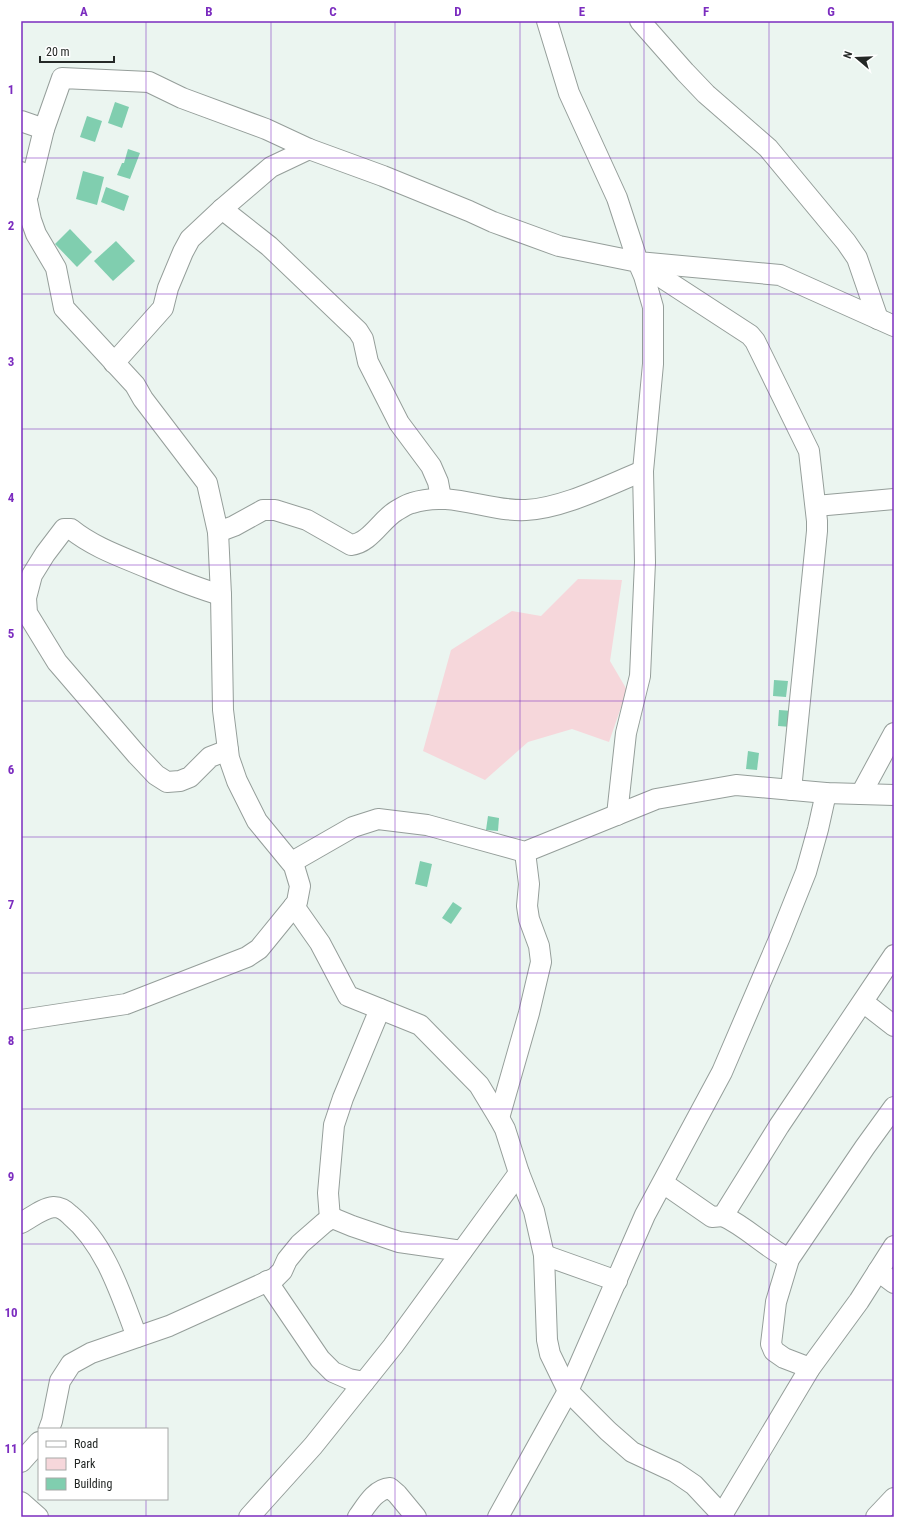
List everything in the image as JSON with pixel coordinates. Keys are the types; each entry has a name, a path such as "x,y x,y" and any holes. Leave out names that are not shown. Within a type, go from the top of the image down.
{"street":[{"path":"547,21 569,93 617,198 653,307 653,364 643,471 644,562 640,676 626,733 617,815"},
{"path":"640,21 706,94 768,148 846,242 856,258 886,322"},
{"path":"27,198 44,128 62,78 139,80 152,83 182,98 266,129 309,149 383,176 469,210 493,222 559,246 638,262 780,275 886,322"},
{"path":"21,121 44,128"},
{"path":"114,363 163,308 168,288 190,239 271,167 309,149"},
{"path":"21,172 31,220 36,234 56,268 64,308 135,385 143,399 207,483 218,532 221,595 223,710 232,769 257,821 292,862 300,886 297,902 259,949 238,962 126,1004 21,1020"},
{"path":"222,209 269,246 358,331 363,339 368,362 399,423 431,466 438,482 441,498"},
{"path":"638,262 750,335 755,341 806,443 811,459 817,531 791,790"},
{"path":"218,532 234,526 263,510 275,510 307,520 351,545 364,539 396,511 413,503 441,498 490,508 526,510 561,504 643,471"},
{"path":"816,506 894,499"},
{"path":"221,595 197,588 126,559 86,540 71,529 64,529 45,554 32,575 23,595 27,613 57,662 136,755 156,775 167,782 180,781 190,777 210,757 228,750"},
{"path":"861,794 894,733"},
{"path":"292,862 354,827 378,819 427,825 525,852 656,799 736,785 826,793 894,795"},
{"path":"498,1517 568,1391 645,1215 722,1072 765,973 806,872 826,793"},
{"path":"499,1118 529,1013 540,962 539,946 529,919 527,906 529,884 525,852"},
{"path":"294,906 320,943 348,996 420,1025 479,1085 499,1118 505,1129 519,1173 534,1211 544,1255 547,1340 550,1354 568,1391 608,1431 632,1452 675,1472 694,1485 723,1516 810,1368 859,1301 894,1246"},
{"path":"723,1216 780,1126 894,955"},
{"path":"863,1002 894,1026"},
{"path":"330,1219 328,1193 334,1125 343,1098 380,1009"},
{"path":"810,1368 784,1358 774,1351 771,1344 776,1302 789,1259 894,1107"},
{"path":"249,1517 313,1446 364,1382 421,1308 519,1173"},
{"path":"663,1183 712,1217 723,1216 737,1223 776,1252 789,1259"},
{"path":"21,1224 44,1210 55,1207 65,1210 78,1222 104,1257 115,1280 137,1337"},
{"path":"49,1428 60,1381 71,1364 91,1353 169,1326 275,1278 282,1271 287,1260 300,1244 330,1219 336,1219 399,1242 462,1251"},
{"path":"544,1255 617,1281"},
{"path":"878,1271 894,1283"},
{"path":"267,1281 320,1359 334,1372 349,1379 364,1382"},
{"path":"21,1462 38,1443"},
{"path":"358,1517 367,1504 385,1488 390,1488 397,1494 416,1517"},
{"path":"876,1517 894,1498"},
{"path":"21,1502 38,1517"}],"green space":[{"path":"578,579 622,580 610,661 627,690 609,742 572,729 528,742 485,780 423,751 451,650 512,611 541,616"}],"building":[{"path":"115,102 129,107 122,128 108,123"},
{"path":"87,116 102,121 95,142 80,137"},
{"path":"128,149 140,153 130,179 117,175 122,163 124,163"},
{"path":"83,171 104,177 97,205 76,199"},
{"path":"106,187 129,196 124,211 101,202"},
{"path":"70,229 92,252 77,267 55,244"},
{"path":"116,241 135,261 113,281 94,261"},
{"path":"774,680 788,681 786,697 773,696"},
{"path":"779,710 793,711 791,727 778,726"},
{"path":"748,751 759,753 757,770 746,769"},
{"path":"488,816 499,818 498,831 486,830"},
{"path":"420,861 432,864 427,887 415,884"},
{"path":"453,902 462,908 451,924 442,918"}]}
